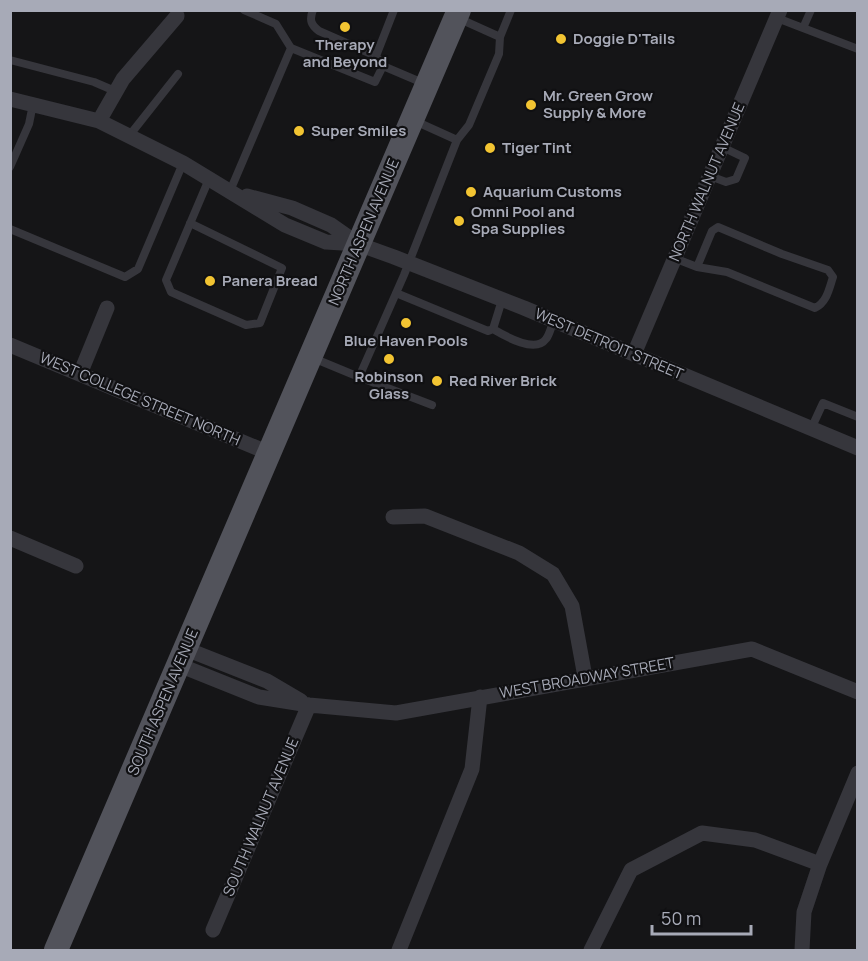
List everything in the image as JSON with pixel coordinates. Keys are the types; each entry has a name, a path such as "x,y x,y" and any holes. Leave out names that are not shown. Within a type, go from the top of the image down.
{"main road":[{"name":"NORTH ASPEN AVENUE","path":"269,453 457,14"},
{"name":"SOUTH ASPEN AVENUE","path":"56,951 269,453"}],"street":[{"path":"99,121 115,90 142,56 182,14"},
{"name":"NORTH WALNUT AVENUE","path":"634,354 779,14"},
{"name":"WEST DETROIT STREET","path":"10,99 99,121 183,163 230,191 292,208 331,225 358,244 554,321 858,448"},
{"path":"80,374 107,308"},
{"name":"WEST COLLEGE STREET NORTH","path":"10,345 269,453"},
{"path":"393,518 425,516 519,553 553,574 572,606 585,678"},
{"path":"10,538 76,566"},
{"name":"WEST BROADWAY STREET","path":"182,657 260,698 396,713 752,649 858,692"},
{"path":"399,951 472,770 480,697"},
{"name":"SOUTH WALNUT AVENUE","path":"213,930 309,705"},
{"path":"801,951 804,912 820,864 858,773"},
{"path":"591,951 631,870 702,833 755,840 820,864"}],"lane":[{"path":"244,10 263,14 276,24 291,48 375,82 383,66"},
{"path":"313,10 311,21 319,31 376,56 383,66 427,85"},
{"path":"376,56 394,10"},
{"path":"359,377 396,293 457,140 469,125 499,54 500,37 511,10"},
{"path":"803,28 811,10"},
{"path":"457,14 500,37"},
{"path":"779,14 803,28 858,49"},
{"path":"230,191 291,48"},
{"path":"10,60 94,82 115,90"},
{"path":"129,136 178,74"},
{"path":"10,166 29,124 33,104"},
{"path":"412,120 457,140"},
{"path":"710,176 726,182 736,179 745,158 722,147"},
{"path":"10,229 125,277 138,269 183,163"},
{"path":"190,224 282,268 260,322 246,325 171,292 166,280 209,179"},
{"path":"674,258 697,267 727,272 815,308 820,306 826,297 833,277 828,270 782,254 718,227 712,231 697,267"},
{"path":"396,293 488,331 493,329 518,342 536,345 546,340 554,321"},
{"path":"493,329 502,300"},
{"path":"310,356 432,405"},
{"path":"811,429 823,403 858,417"}],"place":[{"name":"Therapy and Beyond","path":"345,27"},
{"name":"Doggie D'Tails","path":"561,39"},
{"name":"Mr. Green Grow Supply & More","path":"531,105"},
{"name":"Super Smiles","path":"299,131"},
{"name":"Tiger Tint","path":"490,148"},
{"name":"Aquarium Customs","path":"471,192"},
{"name":"Omni Pool and Spa Supplies","path":"459,221"},
{"name":"Panera Bread","path":"210,281"},
{"name":"Blue Haven Pools","path":"406,323"},
{"name":"Robinson Glass","path":"389,359"},
{"name":"Red River Brick","path":"437,381"}]}
